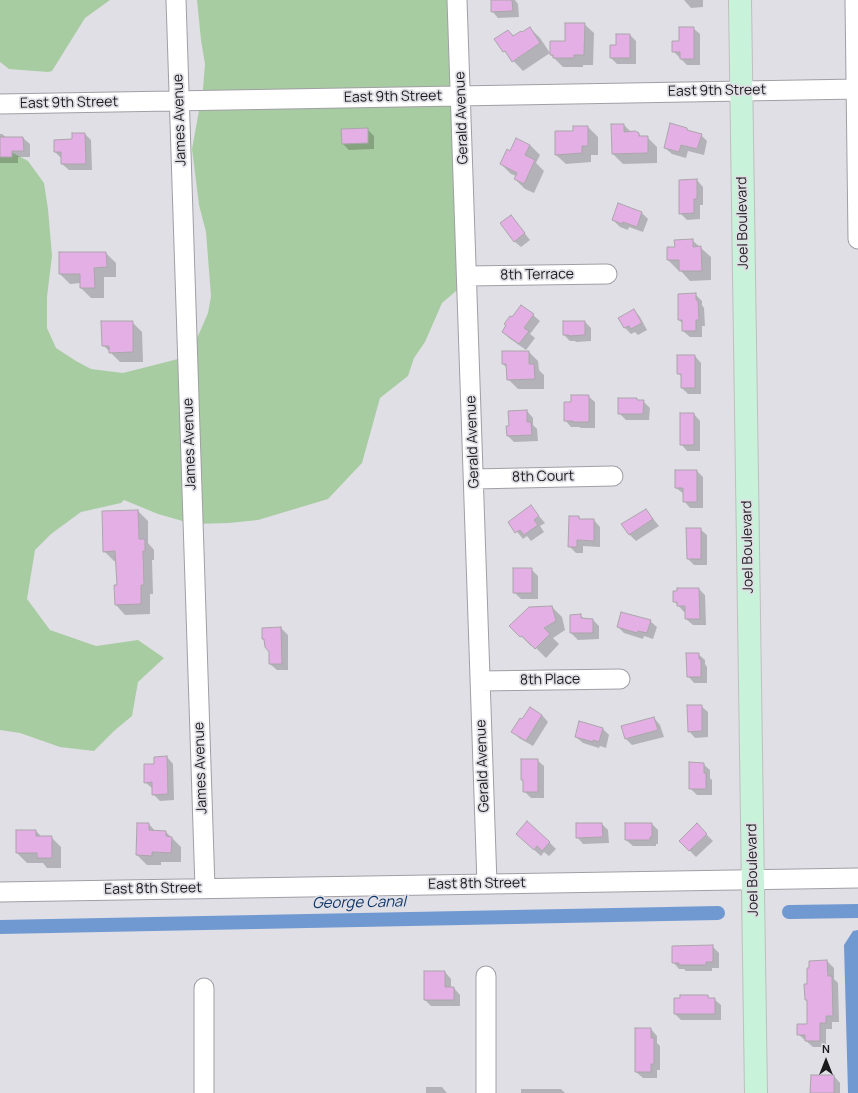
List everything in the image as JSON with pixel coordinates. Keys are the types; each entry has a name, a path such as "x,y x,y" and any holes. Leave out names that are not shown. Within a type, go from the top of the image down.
{"main road":[{"name":"Joel Boulevard","path":"740,0 756,1093"}],"street":[{"name":"James Avenue","path":"176,0 205,888"},
{"name":"Gerald Avenue","path":"458,0 487,884"},
{"path":"855,0 858,240"},
{"name":"East 9th Street","path":"0,104 857,89"},
{"name":"8th Terrace","path":"467,276 607,274"},
{"name":"8th Court","path":"474,478 613,476"},
{"name":"8th Place","path":"481,681 620,679"},
{"name":"East 8th Street","path":"0,892 858,878"},
{"path":"486,976 486,1093"},
{"path":"204,988 204,1093"}],"green space":[{"path":"0,0 110,0 85,18 52,71 48,72 9,69 0,62"},
{"path":"197,0 459,0 469,280 442,303 425,342 414,358 408,376 380,398 362,463 328,499 258,520 229,523 193,524 158,514 124,500 121,503 81,512 51,534 35,550 27,599 50,630 96,646 138,640 164,658 138,682 132,716 94,751 60,747 20,733 0,730 0,146 28,161 44,183 52,256 47,297 47,328 56,348 91,369 123,373 182,358 195,343 208,313 211,296 206,232 199,205 192,149 203,89 205,64"}],"water":[{"path":"858,930 858,1093 848,1093 844,945 853,931"}],"building":[{"path":"491,0 512,0 513,11 491,12"},
{"path":"565,23 585,23 584,55 574,55 574,58 553,58 553,55 550,55 550,41 565,41"},
{"path":"530,27 540,43 512,62 505,51 503,52 494,39 508,30 513,36"},
{"path":"679,27 694,27 694,59 680,59 680,52 672,52 672,41 679,41"},
{"path":"616,34 630,34 630,58 610,58 610,45 616,45"},
{"path":"670,123 702,134 697,149 681,145 679,152 664,148"},
{"path":"611,124 624,124 624,132 635,131 639,133 639,136 648,136 648,153 612,154"},
{"path":"573,126 588,126 588,146 582,146 582,153 555,155 555,131 573,131"},
{"path":"368,128 368,143 342,144 341,129"},
{"path":"72,133 85,133 86,164 61,164 61,152 54,152 54,140 72,139"},
{"path":"0,137 23,137 24,151 12,151 12,157 0,157"},
{"path":"516,138 530,145 525,155 535,160 524,184 514,179 517,173 500,164 507,149 510,151"},
{"path":"697,179 697,199 694,199 694,213 679,214 679,180"},
{"path":"618,203 642,212 637,227 612,220"},
{"path":"511,215 525,233 514,242 500,223"},
{"path":"693,239 693,247 701,246 702,271 679,271 679,260 667,260 667,247 675,247 674,240"},
{"path":"59,252 106,252 107,267 94,268 95,288 80,288 80,274 59,274"},
{"path":"696,293 696,300 698,300 699,320 696,320 696,331 682,331 682,320 678,320 678,294"},
{"path":"521,305 534,314 524,328 529,331 519,344 502,332 506,325 504,324 510,316 512,317"},
{"path":"634,309 642,323 631,329 629,326 624,328 618,318"},
{"path":"101,321 133,321 133,352 109,353 109,346 102,346"},
{"path":"563,321 585,321 585,335 563,335"},
{"path":"502,351 529,351 529,364 534,364 535,379 507,380 506,364 502,364"},
{"path":"677,355 695,355 695,388 681,388 681,374 677,374"},
{"path":"571,395 589,395 589,422 564,421 564,402 571,402"},
{"path":"618,398 637,398 637,400 644,400 643,414 618,414"},
{"path":"527,410 527,422 531,422 532,435 507,436 506,426 509,426 508,411"},
{"path":"680,413 694,413 694,445 680,445"},
{"path":"675,470 697,470 697,502 683,502 683,488 675,488"},
{"path":"531,505 539,516 534,520 538,525 524,535 520,530 515,533 508,522"},
{"path":"646,509 653,519 629,535 621,524"},
{"path":"138,510 139,539 145,539 145,551 143,551 144,585 141,585 141,604 115,605 114,585 117,585 115,551 103,552 102,511"},
{"path":"569,516 579,516 579,519 594,519 594,541 577,540 577,547 568,547"},
{"path":"686,528 701,528 701,559 687,559"},
{"path":"513,568 532,568 532,593 513,593"},
{"path":"677,588 699,588 700,619 685,619 685,606 677,606 677,602 673,602 673,591 677,591"},
{"path":"552,606 556,621 544,628 550,634 535,649 509,626 529,607"},
{"path":"621,612 651,620 647,633 638,631 637,633 617,627"},
{"path":"581,614 581,618 593,619 593,633 570,633 570,615"},
{"path":"281,627 282,664 269,664 269,652 265,647 264,639 262,639 262,628"},
{"path":"686,653 699,653 699,659 701,659 701,677 687,677"},
{"path":"687,705 702,705 702,731 688,732"},
{"path":"530,707 542,715 526,741 511,732 520,718 522,719"},
{"path":"654,717 658,730 625,739 621,726"},
{"path":"579,721 603,728 599,742 593,740 593,742 575,737"},
{"path":"167,756 168,794 152,795 152,782 144,783 144,764 154,764 154,757"},
{"path":"521,759 538,759 538,792 523,792 523,780 521,780"},
{"path":"689,762 704,763 704,773 706,773 706,789 689,789"},
{"path":"527,821 550,842 542,851 537,846 534,850 516,834"},
{"path":"137,823 149,823 149,830 166,831 166,836 172,837 171,853 152,852 152,856 136,855"},
{"path":"576,823 602,823 603,837 576,838"},
{"path":"625,823 652,823 652,837 650,837 650,840 625,840"},
{"path":"697,823 707,834 689,851 679,841"},
{"path":"16,830 36,830 36,836 52,836 52,858 37,858 37,853 16,853"},
{"path":"713,945 713,962 706,962 706,965 679,965 679,963 672,963 672,946"},
{"path":"827,960 828,976 832,976 833,1016 826,1016 826,1023 820,1023 820,1041 805,1041 805,1035 797,1035 797,1024 807,1024 807,1000 805,1000 804,984 807,984 807,968 809,968 809,961"},
{"path":"424,971 445,971 445,987 454,987 454,1000 424,1000"},
{"path":"680,995 708,995 708,998 715,998 715,1014 674,1014 674,998 680,998"},
{"path":"635,1028 651,1028 651,1038 654,1038 654,1064 651,1064 651,1072 635,1072"},
{"path":"811,1075 834,1075 834,1093 810,1093"}],"waterway":[{"path":"789,912 858,911"},
{"name":"George Canal","path":"0,927 718,913"}]}
